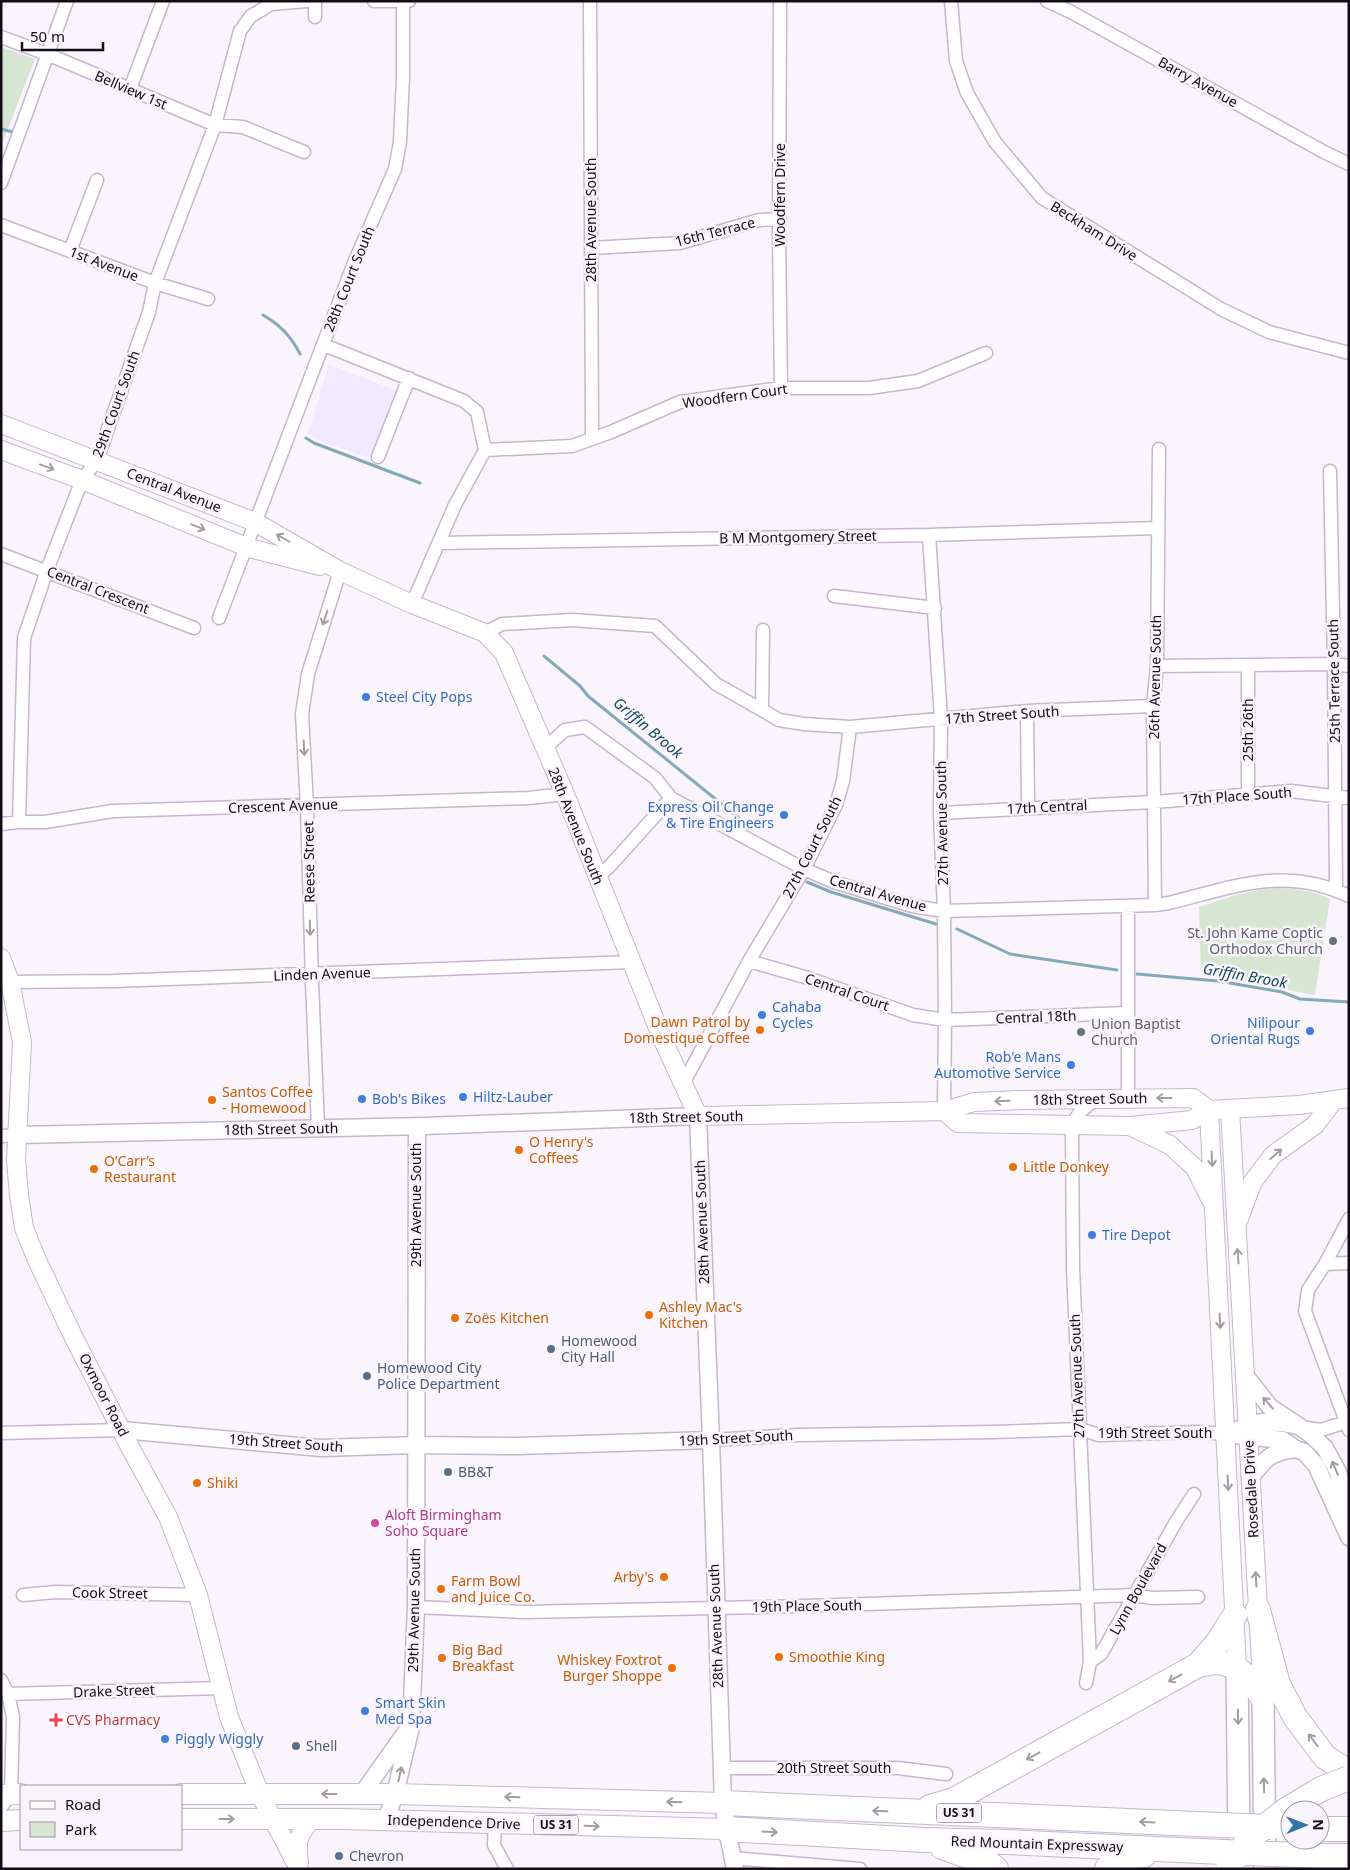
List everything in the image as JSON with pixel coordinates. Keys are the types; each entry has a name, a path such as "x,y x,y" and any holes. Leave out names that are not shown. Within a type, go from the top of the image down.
{"highway":[{"path":"1258,1610 1278,1684 1295,1717 1325,1757 1349,1772"},
{"path":"915,1812 954,1800 1198,1665 1218,1642 1235,1615"},
{"path":"1198,1665 1218,1662 1237,1668 1263,1698"},
{"name":"Rosedale Drive","path":"1237,1668 1239,1869"},
{"name":"Rosedale Drive","path":"1263,1698 1265,1869"},
{"path":"1228,1869 1250,1838 1286,1810 1321,1790 1349,1778"},
{"name":"Red Mountain Expressway","path":"723,1803 1280,1828"},
{"name":"Red Mountain Expressway","path":"726,1829 924,1840 1349,1856"},
{"path":"1330,1829 1349,1829"},
{"path":"924,1840 990,1864 996,1869"},
{"path":"1107,1869 1115,1862 1130,1856 1191,1851"}],"main road":[{"name":"Central Avenue","path":"1,424 255,522 340,571 412,604 485,633 504,653"},
{"name":"Central Avenue","path":"1,450 82,480 246,547 340,571"},
{"name":"28th Avenue South","path":"504,653 565,794 596,877 633,962 662,1038 698,1116"},
{"name":"Oxmoor Road","path":"1,958 10,982 22,1042 10,1136 16,1160 24,1228 49,1284 168,1517 198,1595 228,1717 260,1794 299,1869"},
{"name":"18th Street South","path":"698,1116 944,1111 974,1102 1128,1098 1193,1098 1209,1110 1230,1110 1299,1105 1341,1099"},
{"path":"1236,1226 1252,1183 1273,1155 1315,1125 1341,1099"},
{"path":"944,1111 958,1123 1130,1126 1192,1120 1209,1110"},
{"name":"Rosedale Drive","path":"1209,1110 1237,1668"},
{"name":"Rosedale Drive","path":"1230,1110 1263,1698"},
{"path":"1130,1126 1170,1145 1195,1168 1214,1208"},
{"name":"Independence Drive","path":"182,1794 395,1794 723,1803"},
{"path":"299,1869 296,1846 304,1828 314,1818"},
{"name":"Independence Drive","path":"182,1819 314,1818 726,1829"},
{"path":"1,1821 20,1820"}],"street":[{"path":"1,183 67,1"},
{"path":"130,90 163,1"},
{"name":"29th Court South","path":"19,822 24,638 47,570 82,480 97,460 149,312 155,283 216,125 240,31 250,16 271,4 308,1"},
{"path":"315,1 315,17"},
{"path":"374,1 409,1"},
{"name":"28th Court South","path":"219,618 354,263 395,169 400,142 403,1"},
{"name":"28th Avenue South","path":"590,1 592,438"},
{"name":"Woodfern Drive","path":"780,1 781,388"},
{"name":"Beckham Drive","path":"952,1 956,61 967,93 995,142 1042,198 1221,309 1269,332 1349,353"},
{"name":"Barry Avenue","path":"1047,1 1071,12 1349,164"},
{"name":"Bellview 1st","path":"1,37 48,54 216,125 243,127 304,152"},
{"path":"70,251 97,180"},
{"name":"16th Terrace","path":"591,248 680,243 759,220 780,219"},
{"name":"1st Avenue","path":"1,225 155,283 208,299"},
{"path":"324,345 464,401 477,412 485,450 455,505 412,604"},
{"name":"Woodfern Court","path":"485,450 572,446 611,432 680,402 781,388 869,388 918,381 986,353"},
{"path":"378,457 409,378"},
{"name":"26th Avenue South","path":"1155,905 1153,706 1157,666 1159,449"},
{"name":"25th Terrace South","path":"1330,471 1336,890"},
{"name":"B M Montgomery Street","path":"440,543 929,535 1157,528"},
{"name":"27th Avenue South","path":"929,535 941,719 940,813 944,911 944,1111"},
{"name":"Central Crescent","path":"1,554 47,570 194,628"},
{"name":"Reese Street","path":"318,1128 302,714 308,674 340,571"},
{"path":"834,596 935,608"},
{"path":"485,633 502,624 572,620 655,626 716,684 779,720 804,724 850,727"},
{"path":"762,710 763,630"},
{"path":"1157,666 1334,664 1349,666"},
{"name":"25th 26th","path":"1248,665 1248,794"},
{"name":"17th Street South","path":"850,727 1026,712 1153,706"},
{"path":"1026,712 1028,807"},
{"name":"Central Avenue","path":"545,748 565,730 585,727 655,778 671,798 804,869 834,882 912,906 944,911 1155,905 1256,881 1290,879 1314,883 1349,896"},
{"name":"27th Court South","path":"683,1084 749,961 804,869 836,805 843,781 850,727"},
{"name":"17th Place South","path":"1154,802 1291,791 1349,798"},
{"name":"Crescent Avenue","path":"1,824 45,822 113,811 530,798 565,794"},
{"path":"596,877 608,868 671,798"},
{"name":"17th Central","path":"940,813 1154,802"},
{"path":"1128,906 1128,1098"},
{"name":"Central Court","path":"749,961 808,978 913,1015 945,1020"},
{"name":"Linden Avenue","path":"10,982 113,981 633,962"},
{"name":"Central 18th","path":"945,1020 1127,1013"},
{"path":"1072,1124 1080,1112 1095,1099"},
{"name":"28th Avenue South","path":"698,1116 711,1440 721,1768 726,1829 734,1863"},
{"name":"18th Street South","path":"10,1136 416,1126 698,1116"},
{"name":"27th Avenue South","path":"1072,1124 1073,1268 1090,1662"},
{"name":"29th Avenue South","path":"386,1820 395,1794 411,1727 416,1607 416,1126"},
{"path":"1248,1432 1261,1422 1282,1423 1321,1430 1347,1426 1305,1311 1308,1290 1325,1264 1349,1219"},
{"path":"1325,1264 1349,1263"},
{"path":"1244,1374 1270,1407 1316,1439 1325,1448 1338,1472 1349,1514"},
{"name":"19th Street South","path":"122,1430 322,1448 416,1445 518,1446 711,1440 798,1435 1080,1429 1099,1435 1198,1432 1226,1434"},
{"path":"1,1432 122,1430"},
{"path":"1226,1434 1248,1432 1283,1440 1296,1450"},
{"path":"1250,1478 1264,1460 1279,1451 1296,1450 1304,1452 1316,1465 1349,1537"},
{"name":"Lynn Boulevard","path":"1090,1662 1101,1654 1177,1520 1194,1494"},
{"name":"Cook Street","path":"23,1595 56,1592 198,1595"},
{"name":"19th Place South","path":"416,1607 524,1612 1135,1595 1150,1598 1198,1597"},
{"path":"1086,1683 1090,1662"},
{"path":"1,1680 8,1694 13,1717 11,1799"},
{"name":"Drake Street","path":"8,1694 221,1688"},
{"path":"362,1794 411,1727"},
{"name":"20th Street South","path":"721,1768 898,1768 946,1774"},
{"path":"495,1823 494,1845 507,1869"},
{"path":"734,1863 854,1868"}],"shaded area":[{"path":"329,365 398,391 373,459 318,440 308,434"}],"green space":[{"path":"1,47 35,59 1,147"},
{"path":"1271,888 1301,890 1316,893 1330,899 1315,995 1201,974 1199,907 1239,894"}],"waterway":[{"name":"Griffin Brook","path":"1,129 13,132"},
{"name":"Griffin Brook","path":"263,315 284,332 300,354"},
{"name":"Griffin Brook","path":"306,438 314,443 420,483"},
{"name":"Griffin Brook","path":"544,656 580,686 588,696 739,818"},
{"name":"Griffin Brook","path":"807,882 831,892 936,924"},
{"name":"Griffin Brook","path":"957,929 1010,954 1117,970"},
{"name":"Griffin Brook","path":"1137,974 1218,981 1282,992 1300,999 1349,1002"}],"place":[{"name":"Steel City Pops","path":"366,697"},
{"name":"Express Oil Change & Tire Engineers","path":"784,815"},
{"name":"St. John Kame Coptic Orthodox Church","path":"1333,941"},
{"name":"Cahaba Cycles","path":"762,1015"},
{"name":"Dawn Patrol by Domestique Coffee","path":"760,1030"},
{"name":"Nilipour Oriental Rugs","path":"1310,1031"},
{"name":"Union Baptist Church","path":"1081,1032"},
{"name":"Rob'e Mans Automotive Service","path":"1071,1065"},
{"name":"Hiltz-Lauber","path":"463,1097"},
{"name":"Bob's Bikes","path":"362,1099"},
{"name":"Santos Coffee - Homewood","path":"212,1100"},
{"name":"O Henry's Coffees","path":"519,1150"},
{"name":"Little Donkey","path":"1013,1167"},
{"name":"O’Carr’s Restaurant","path":"94,1169"},
{"name":"Tire Depot","path":"1092,1235"},
{"name":"Ashley Mac's Kitchen","path":"649,1315"},
{"name":"Zoës Kitchen","path":"455,1318"},
{"name":"Homewood City Hall","path":"551,1349"},
{"name":"Homewood City Police Department","path":"367,1376"},
{"name":"BB&T","path":"448,1472"},
{"name":"Shiki","path":"197,1483"},
{"name":"Aloft Birmingham Soho Square","path":"375,1523"},
{"name":"Arby's","path":"664,1577"},
{"name":"Farm Bowl and Juice Co.","path":"441,1589"},
{"name":"Smoothie King","path":"779,1657"},
{"name":"Big Bad Breakfast","path":"442,1658"},
{"name":"Whiskey Foxtrot Burger Shoppe","path":"672,1668"},
{"name":"Smart Skin Med Spa","path":"365,1711"},
{"name":"CVS Pharmacy","path":"56,1720"},
{"name":"Piggly Wiggly","path":"165,1739"},
{"name":"Shell","path":"296,1746"},
{"name":"Chevron","path":"339,1856"}]}
